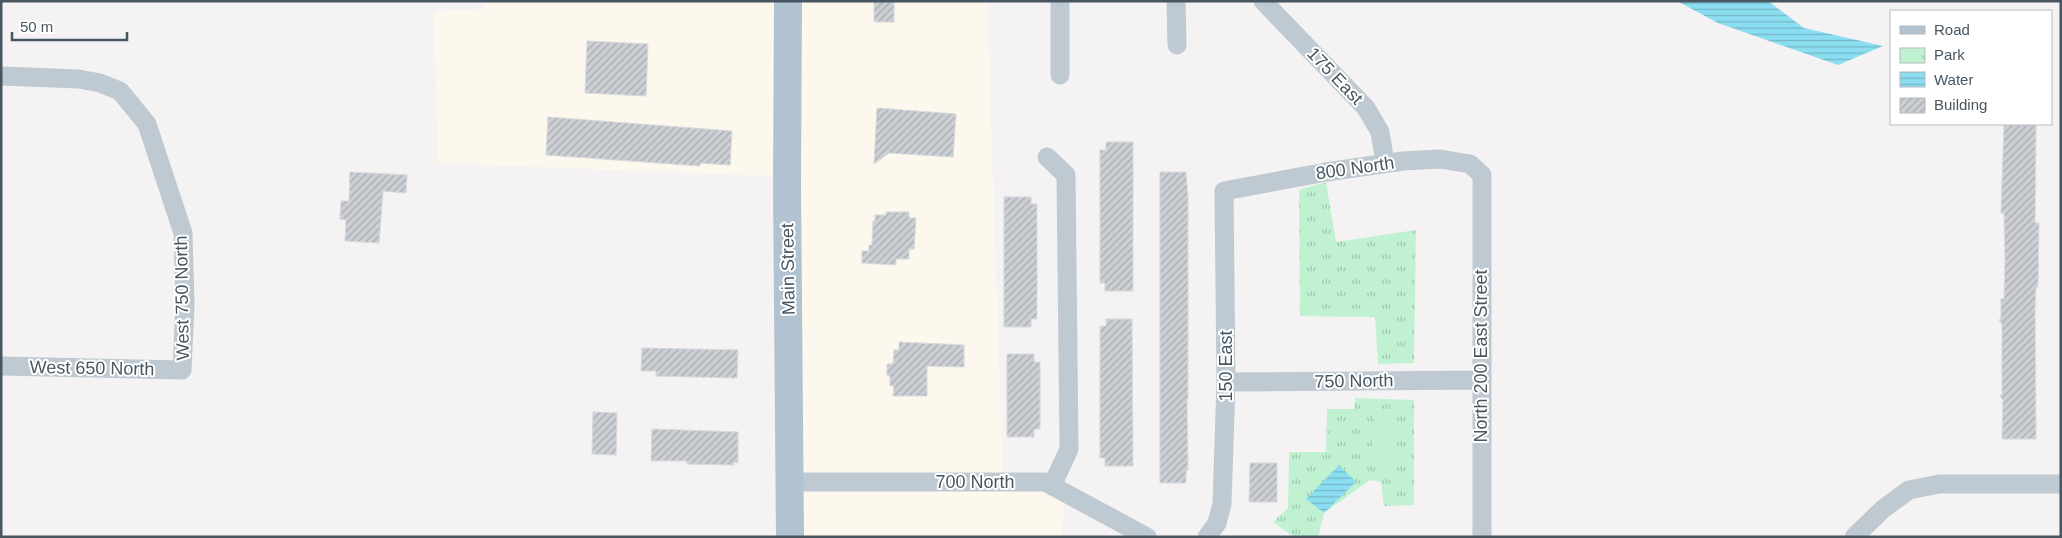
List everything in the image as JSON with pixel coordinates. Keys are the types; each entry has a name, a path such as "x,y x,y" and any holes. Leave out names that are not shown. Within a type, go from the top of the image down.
{"main road":[{"name":"Main Street","path":"788,1 787,194 790,537"}],"street":[{"path":"1060,1 1060,75"},
{"path":"1176,1 1177,45"},
{"name":"175 East","path":"1263,1 1366,108 1380,132 1385,163"},
{"name":"West 750 North","path":"1,76 79,79 100,83 120,91 147,124 183,232 185,304 182,370"},
{"path":"1047,157 1066,175 1069,448 1052,486"},
{"name":"800 North","path":"1224,191 1385,163 1440,159 1470,164 1482,175"},
{"name":"North 200 East Street","path":"1482,175 1482,537"},
{"name":"150 East","path":"1207,537 1217,522 1222,504 1226,382 1224,191"},
{"name":"West 650 North","path":"1,366 182,370"},
{"name":"750 North","path":"1226,382 1481,380"},
{"name":"700 North","path":"790,482 1045,482 1147,537"},
{"path":"1854,537 1883,509 1909,490 1939,484 2061,484"}],"shaded area":[{"path":"484,1 987,1 1003,482 1065,493 1062,537 789,537 787,177 438,163 434,11 484,9"}],"green space":[{"path":"1326,182 1336,242 1416,230 1414,363 1378,364 1375,317 1300,316 1299,190"},
{"path":"1355,398 1414,400 1414,505 1384,506 1381,482 1370,480 1324,513 1318,537 1294,537 1273,522 1288,508 1289,452 1326,452 1327,409 1354,409"},
{"path":"1374,415 1394,415 1393,460 1373,459"}],"water":[{"path":"1677,1 1768,1 1804,28 1883,46 1838,65 1718,23"},
{"path":"1339,465 1356,482 1324,513 1306,499"}],"building":[{"path":"874,1 894,1 894,22 874,22"},
{"path":"587,41 648,44 646,96 585,93"},
{"path":"877,108 956,114 953,157 889,153 874,164"},
{"path":"548,117 732,131 730,165 700,163 700,166 546,155"},
{"path":"2004,125 2036,125 2035,223 2039,223 2038,287 2036,287 2035,309 2036,439 2002,439 2003,400 2000,396 2002,394 2002,324 1999,320 2001,318 2001,299 2004,299 2005,262 2004,213 2001,213"},
{"path":"1106,142 1133,142 1133,291 1105,291 1105,283 1100,283 1100,150 1106,150"},
{"path":"350,172 407,175 406,193 383,191 379,243 345,241 346,220 340,219 341,201 349,201"},
{"path":"1160,172 1186,172 1188,197 1188,470 1186,470 1186,483 1160,483"},
{"path":"1004,197 1031,197 1031,204 1037,204 1037,319 1031,319 1031,327 1004,327"},
{"path":"886,212 909,212 909,218 916,218 914,249 909,249 909,259 896,259 896,265 862,263 862,251 869,251 869,245 872,245 875,215 886,215"},
{"path":"1106,319 1132,319 1133,466 1105,466 1105,458 1100,458 1100,326 1106,326"},
{"path":"899,342 964,345 964,367 927,366 927,396 893,396 894,386 890,386 887,364 893,364 894,350 899,350"},
{"path":"642,348 738,350 737,378 656,376 656,371 641,371"},
{"path":"1007,354 1034,354 1034,362 1040,362 1040,429 1034,429 1034,437 1007,437"},
{"path":"593,412 617,413 616,455 592,454"},
{"path":"652,429 738,432 738,463 734,462 734,465 687,464 687,461 651,461"},
{"path":"1250,463 1277,463 1277,502 1249,502"}]}
